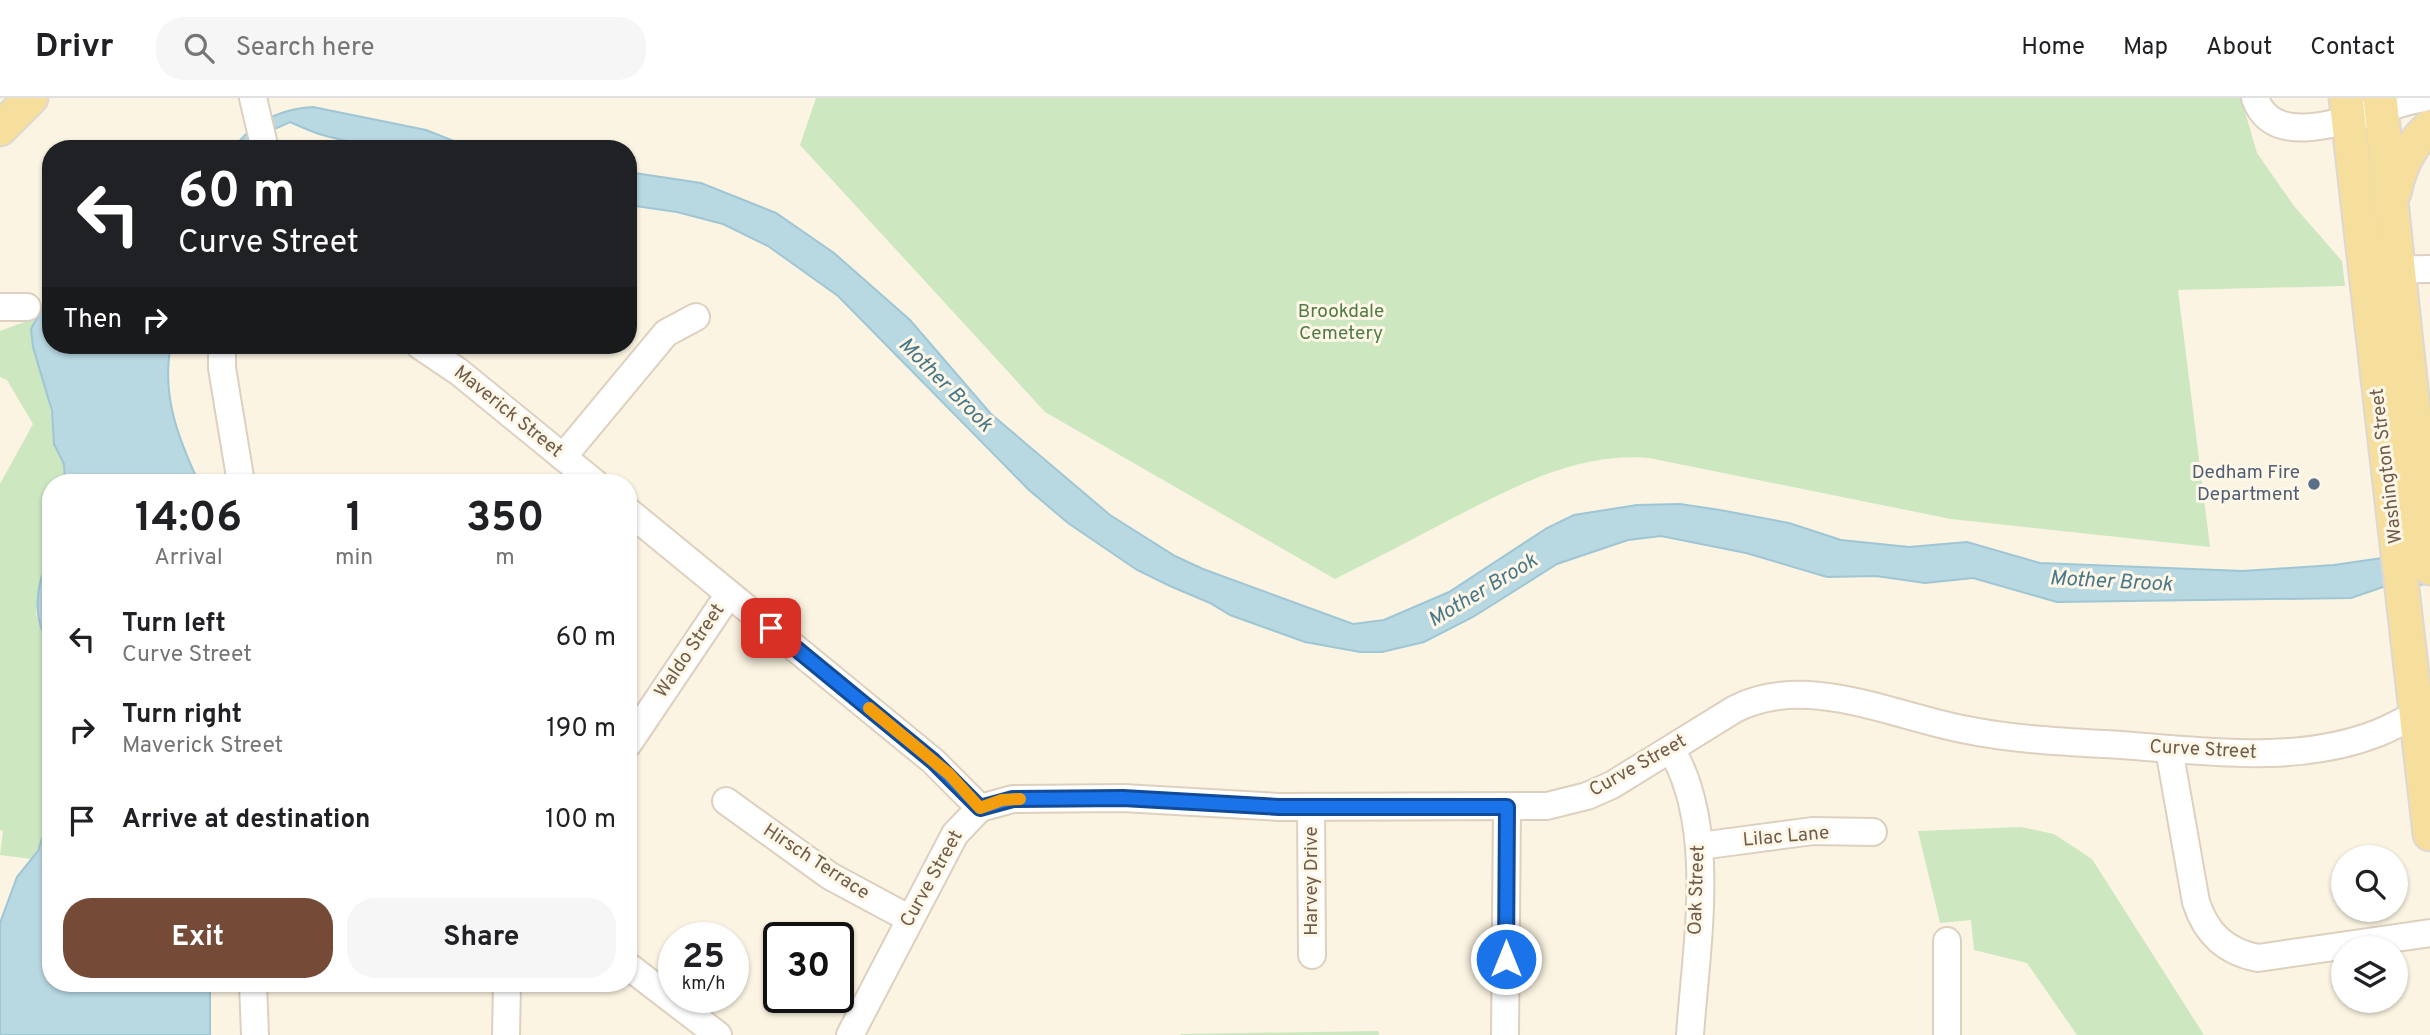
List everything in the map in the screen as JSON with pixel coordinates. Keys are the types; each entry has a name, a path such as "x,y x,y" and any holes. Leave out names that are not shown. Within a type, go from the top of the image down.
{"main road":[{"path":"0,130 31,98"},
{"name":"Washington Street","path":"2381,103 2392,202 2414,269 2410,528 2403,609 2422,711 2430,834"},
{"name":"Washington Street","path":"2347,109 2364,272 2410,528 2430,568"},
{"path":"2392,202 2404,160 2417,140 2430,127"}],"street":[{"path":"2255,98 2266,116 2286,126 2305,128 2347,109 2424,98"},
{"path":"2364,272 2414,269"},
{"path":"0,307 27,307"},
{"path":"564,457 666,333 696,317"},
{"path":"222,354 240,474"},
{"name":"Maverick Street","path":"432,354 459,372 584,474"},
{"path":"637,518 933,761 980,808"},
{"name":"Waldo Street","path":"637,731 729,594"},
{"name":"Curve Street","path":"850,1035 947,846 963,824 980,808 1013,799 1123,798 1311,807 1547,806 1587,796 1612,785 1745,703 1765,697 1794,695 1846,701 1979,733 2169,749 2257,753 2310,750 2370,736 2422,711"},
{"name":"Oak Street","path":"1671,749 1686,779 1700,846 1690,1035"},
{"path":"2169,749 2196,902 2202,922 2216,939 2238,953 2258,958 2430,933"},
{"name":"Hirsch Terrace","path":"726,800 830,876 910,919"},
{"name":"Harvey Drive","path":"1311,807 1312,955"},
{"path":"1505,1035 1507,807"},
{"name":"Lilac Lane","path":"1700,846 1813,831 1873,832"},
{"path":"1947,941 1947,1035"},
{"path":"637,973 719,1035"},
{"path":"253,992 255,1035"},
{"path":"506,1035 507,992"}],"green space":[{"name":"Brookdale Cemetery","path":"816,98 2241,98 2257,153 2294,206 2342,261 2345,286 2178,290 2210,547 1951,519 1649,458 1622,458 1570,467 1521,485 1335,579 1045,412 800,145"},
{"path":"34,312 39,313 31,329 68,474 42,474 42,586 38,593 36,614 42,633 42,839 31,859 0,855 3,831 0,830 0,484 33,424 7,380 0,377 0,331 30,320"},
{"path":"2021,827 2054,834 2092,859 2204,1035 2077,1035 2027,963 1974,950 1971,920 1940,923 1918,831"},
{"path":"1378,1031 1379,1035 1180,1035 1181,1034"}],"water":[{"path":"313,107 426,130 451,140 344,140 321,135 290,122 255,140 241,140 258,124 278,114"},
{"name":"Mother Brook","path":"637,173 701,183 776,213 834,253 910,320 991,414 1110,515 1175,556 1203,569 1353,624 1384,620 1449,592 1547,528 1574,515 1637,505 1680,504 1720,510 1789,523 1841,540 1909,547 1967,542 2040,563 2243,571 2334,565 2430,551 2430,584 2383,587 2351,598 2057,602 1973,578 1925,583 1876,576 1827,577 1746,553 1661,536 1628,540 1557,564 1473,617 1424,642 1382,652 1360,652 1305,642 1230,615 1137,570 1068,523 1029,490 838,296 768,246 723,224 677,212 637,206"},
{"path":"42,309 42,354 170,354 168,381 173,416 195,474 65,474 64,464 54,444 52,411 33,347 31,329"},
{"path":"42,576 42,629 38,613"},
{"path":"42,839 42,992 210,992 210,1035 0,1035 0,923 17,877 38,851"}],"slow traffic":[{"path":"869,708 949,774 980,808 1002,800 1020,799"}],"place":[{"name":"Dedham Fire Department","path":"2314,484"}],"route":[{"path":"771,628 933,761 967,792 980,808 1013,799 1123,798 1279,807 1507,807 1506,959"}]}
